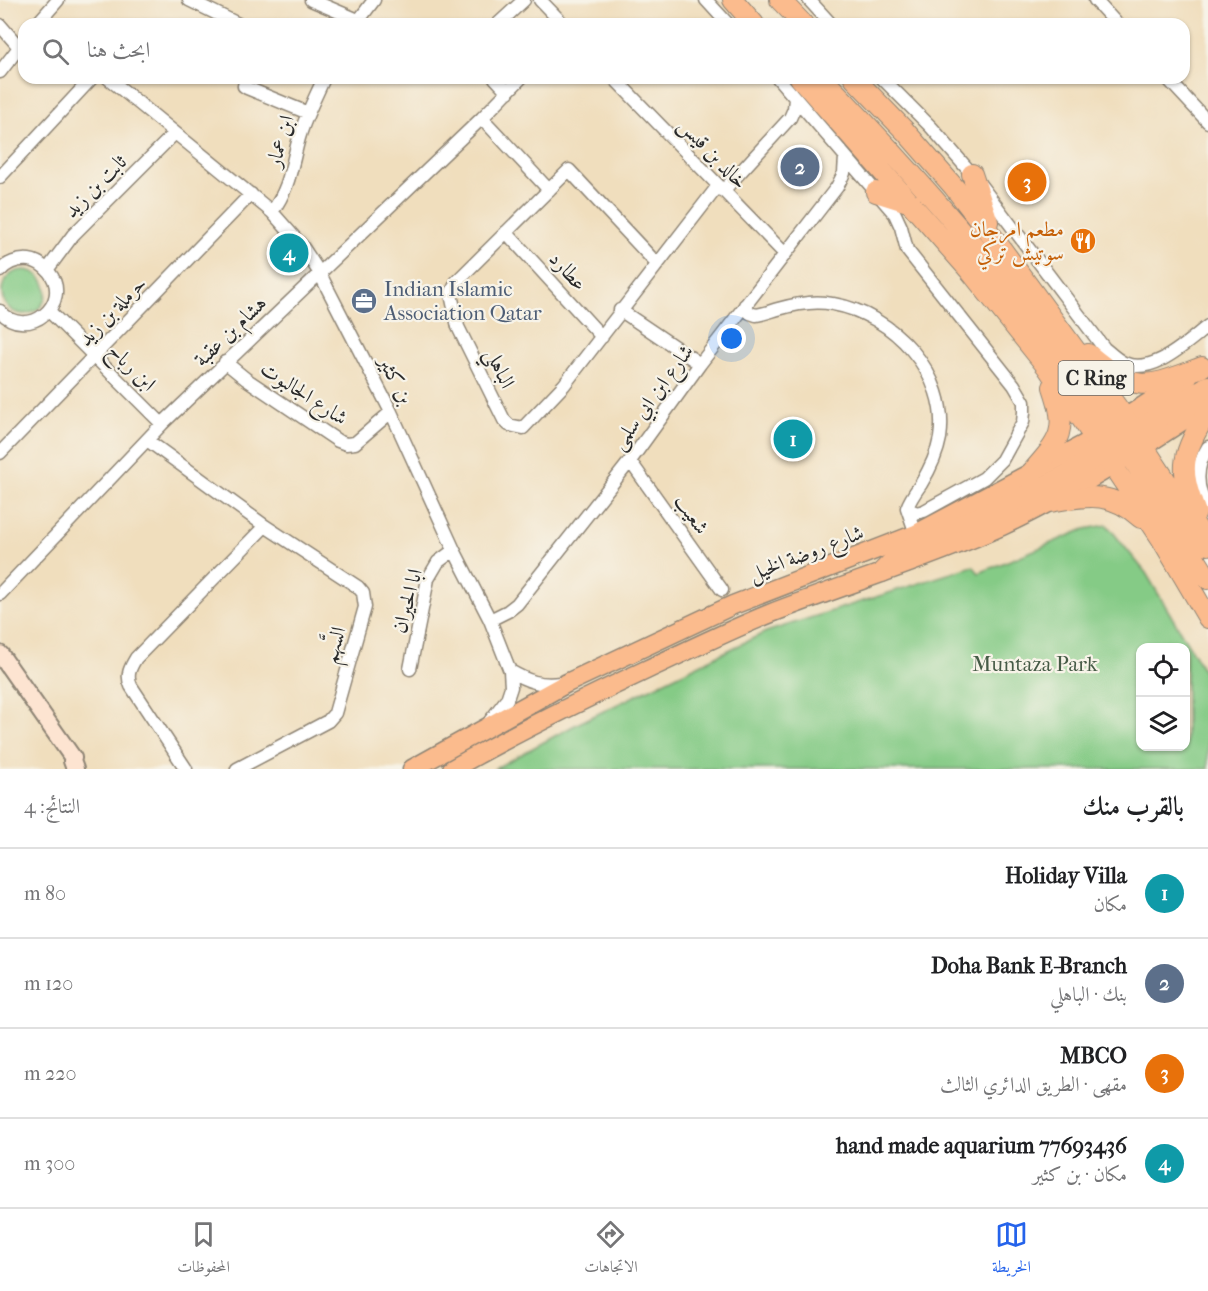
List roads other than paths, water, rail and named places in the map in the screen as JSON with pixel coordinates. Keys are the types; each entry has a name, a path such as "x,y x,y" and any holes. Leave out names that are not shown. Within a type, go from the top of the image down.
{"highway":[{"path":"780,0 797,18"},
{"path":"736,3 749,18"},
{"path":"736,3 756,18"},
{"name":"C Ring","path":"805,84 971,272 1047,367 1119,442 1208,544"},
{"path":"828,84 906,167 1021,305 1119,442 1208,579"},
{"name":"C Ring","path":"860,84 947,179 1068,338 1119,442 1161,538 1208,618"},
{"path":"814,120 847,133"},
{"path":"972,174 992,236"},
{"path":"872,187 911,204"},
{"path":"1068,338 1110,372 1134,384 1159,383 1206,372"},
{"path":"1031,473 1054,446 1060,430 1059,408 1047,367"},
{"path":"882,572 907,550 1028,494 1119,442 1206,372"},
{"path":"1208,411 1187,448 1185,470 1193,505 1208,544"},
{"path":"1049,502 1094,496 1111,498 1137,514 1161,538"}],"main road":[{"name":"شارع روضة الخيل","path":"412,769 567,683 733,605 915,534 1031,473 1119,442 1208,404"},
{"name":"شارع روضة الخيل","path":"452,769 569,706 667,660 769,615 950,548 1049,502 1119,442"},
{"path":"0,654 78,766"}],"street":[{"path":"46,18 58,0"},
{"path":"189,0 226,18"},
{"path":"311,0 349,18"},
{"path":"361,18 374,0"},
{"path":"504,18 524,0"},
{"path":"540,0 557,18"},
{"path":"706,0 722,18"},
{"path":"809,0 826,18"},
{"path":"1095,0 1112,18"},
{"path":"0,25 18,41"},
{"path":"0,72 18,49"},
{"path":"0,177 86,84"},
{"name":"بن كثير","path":"115,84 272,212 302,246 319,273 391,412 454,550 490,620 510,671 511,687 507,699 484,727"},
{"path":"244,84 246,88 308,113"},
{"name":"ابن عمار","path":"272,212 290,180 299,137 321,84"},
{"path":"501,84 508,92"},
{"name":"هشام بن عقبة","path":"0,594 162,424 515,84"},
{"name":"خالد بن قيس","path":"620,84 785,254"},
{"path":"783,84 899,220 907,250 1020,393 1024,402 1023,422 1002,460 991,473 924,511 916,513 907,508"},
{"path":"888,84 931,127 972,174 1104,348 1124,364 1156,363 1208,326"},
{"path":"1173,84 1208,122"},
{"name":"الباهلي","path":"657,264 569,170 457,281 451,294 458,327 504,420 509,425 523,428 564,385 620,310 720,188 790,118 795,98"},
{"path":"482,118 549,190"},
{"path":"790,118 814,120"},
{"name":"ثابت بن زيد","path":"47,270 74,236 175,133"},
{"name":"شارع ابن ابي سلمى","path":"490,620 517,604 630,461 700,364 837,187 844,173 845,157"},
{"path":"837,187 854,181 872,187"},
{"name":"حرملة بن زيد","path":"0,453 251,194"},
{"name":"عطارد","path":"506,232 602,337"},
{"path":"1,268 11,262 30,260 47,270 55,286 53,303 49,311 41,318 31,322 21,322 11,320 1,314"},
{"path":"745,305 747,311 756,315 802,304 831,303 873,319 909,345 931,382 940,418 937,451 931,467 907,508 915,534"},
{"path":"620,310 700,364"},
{"name":"ابن رباح","path":"49,311 162,424"},
{"name":"شارع الجالبوت","path":"225,362 246,379 338,441 346,444 358,440 391,412"},
{"name":"السَّهم","path":"147,440 265,526 358,587 363,593 365,607 337,708 332,717 237,769"},
{"path":"1206,450 1199,470 1198,482 1208,509"},
{"name":"شعيب","path":"630,461 722,590"},
{"path":"186,769 128,681 130,668 136,658 265,526"},
{"name":"ابا الحيران","path":"411,669 428,579 438,562 454,550"},
{"path":"510,671 525,680 542,684 567,683"}],"place":[{"name":"Doha Bank E-Branch","path":"800,167"},
{"name":"MBCO","path":"1027,182"},
{"name":"مطعم امرجان سوتيش تركي","path":"1083,241"},
{"name":"hand made aquarium 77693436","path":"289,253"},
{"name":"Indian Islamic Association Qatar","path":"364,301"},
{"name":"Holiday Villa","path":"793,439"}],"park label":[{"name":"Muntaza Park","path":"1035,664"}]}
